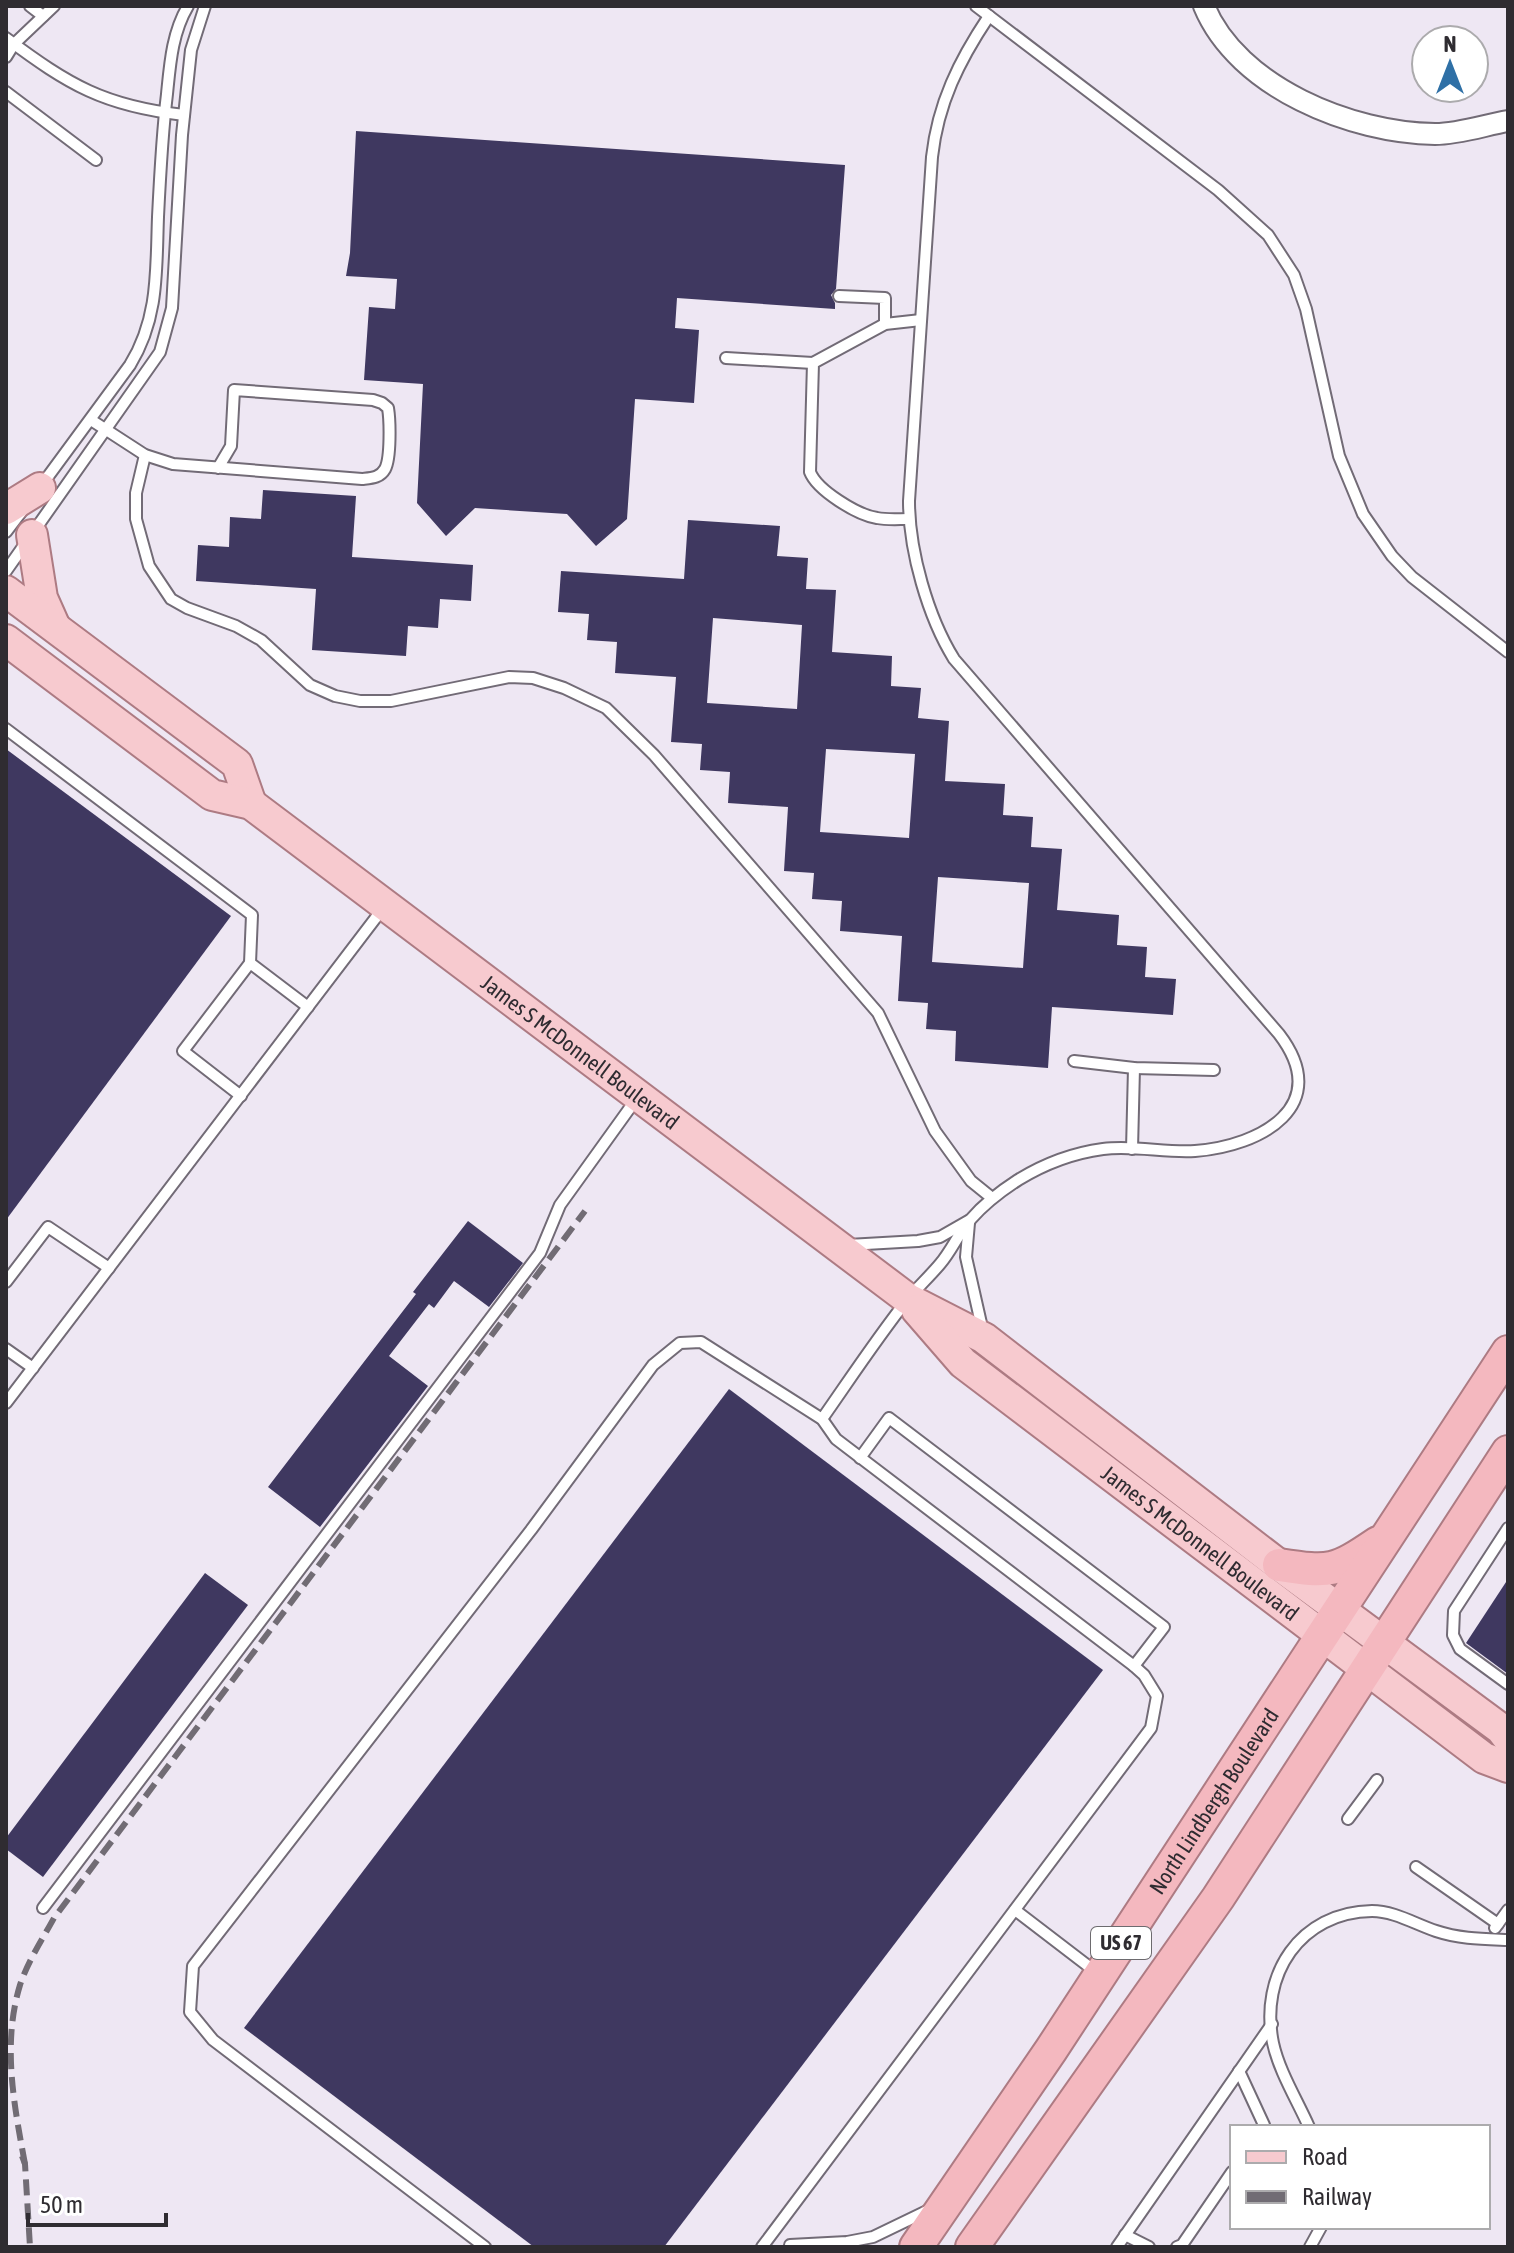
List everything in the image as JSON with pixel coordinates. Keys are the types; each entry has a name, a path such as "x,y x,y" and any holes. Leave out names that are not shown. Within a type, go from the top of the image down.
{"highway":[{"name":"North Lindbergh Boulevard","path":"916,2247 1100,1975 1508,1352"},
{"name":"US 67","path":"972,2247 1209,1911 1507,1457"},
{"path":"1279,1565 1331,1570 1387,1537"}],"main road":[{"path":"6,509 40,488"},
{"path":"19,534 55,627"},
{"path":"6,591 237,764 251,804"},
{"name":"James S McDonnell Boulevard","path":"6,640 212,795 251,804 908,1299 984,1338 1279,1565 1330,1622 1367,1670 1484,1758 1508,1767"},
{"name":"James S McDonnell Boulevard","path":"908,1299 963,1363 1330,1622 1385,1643 1501,1729 1508,1738"}],"street":[{"path":"1204,6 1229,46 1271,83 1314,107 1353,122 1403,132 1438,134 1508,121"}],"lane":[{"path":"30,6 43,16"},
{"path":"6,57 10,41 54,6"},
{"path":"6,571 40,488 143,344 155,286 171,48 188,6"},
{"path":"19,534 106,431 160,352 169,326 174,287 191,50 205,6"},
{"path":"976,6 1218,190 1268,235 1294,275 1306,309 1339,456 1363,514 1392,556 1412,577 1508,652"},
{"path":"822,1419 908,1299 941,1263 969,1221 992,1198 1021,1179 1062,1159 1096,1150 1192,1151 1230,1146 1264,1131 1292,1109 1299,1085 1296,1063 1286,1043 1261,1011 954,659 930,615 909,519 935,130 944,96 963,56 989,16"},
{"path":"10,41 77,87 108,100 184,115"},
{"path":"6,92 96,160"},
{"path":"839,296 885,298 885,324"},
{"path":"726,358 813,363 885,324 921,320"},
{"path":"813,363 810,472 814,482 859,512 874,518 909,519"},
{"path":"91,420 145,455 173,464 218,468 362,479 377,477 385,469 388,460 388,408 373,400 234,390 231,446 218,468"},
{"path":"145,455 136,493 136,519 149,566 171,599 261,640 310,685 348,698 391,701 509,677 533,678 564,688 606,708 654,755 878,1013 935,1131 971,1181 992,1198"},
{"path":"6,729 252,915 250,963 183,1051 241,1096"},
{"path":"6,1403 385,905"},
{"path":"250,963 308,1007"},
{"path":"1074,1061 1134,1068 1214,1070"},
{"path":"1132,1149 1134,1068"},
{"path":"43,1908 540,1253 560,1205 638,1096"},
{"path":"837,1245 940,1237 969,1221"},
{"path":"969,1221 966,1257 984,1338"},
{"path":"6,1282 48,1227 109,1268"},
{"path":"485,2247 213,2040 190,2012 193,1966 531,1530 653,1365 680,1343 701,1342 822,1419 836,1439 1134,1666 1144,1675 1157,1696 1151,1728 762,2247"},
{"path":"6,1349 33,1368"},
{"path":"860,1458 889,1418 1164,1627 1134,1666"},
{"path":"1508,1528 1454,1611 1453,1635 1460,1649 1508,1684"},
{"path":"1348,1819 1377,1780"},
{"path":"1416,1867 1498,1924"},
{"path":"1015,1910 1100,1975"},
{"path":"1486,1939 1508,1910"},
{"path":"1308,2125 1273,2043 1272,2024 1274,1985 1284,1959 1305,1934 1323,1921 1374,1911 1466,1939 1508,1940"},
{"path":"1117,2247 1272,2024"},
{"path":"1239,2071 1264,2125"},
{"path":"1177,2247 1182,2245 1230,2175"},
{"path":"773,2233 791,2246 847,2242 873,2237 949,2201"},
{"path":"1310,2247 1320,2229"},
{"path":"1125,2235 1149,2247"}],"building":[{"path":"356,131 845,165 836,289 831,295 835,309 677,298 675,328 699,330 694,403 635,399 627,519 596,546 567,514 475,508 446,536 417,503 423,384 364,380 369,307 395,309 397,279 346,276 350,253"},
{"path":"263,490 356,496 352,557 473,565 471,601 440,599 438,628 408,626 406,656 312,650 316,589 196,581 198,545 229,547 230,517 261,519"},
{"path":"688,520 780,526 777,556 808,558 806,589 836,590 832,652 892,656 891,686 921,688 918,718 949,721 945,781 1005,784 1003,815 1033,817 1031,847 1062,849 1057,910 1119,915 1117,945 1147,947 1145,977 1176,979 1173,1015 1052,1007 1048,1068 955,1061 956,1031 926,1029 928,1003 898,1001 902,936 840,931 842,901 812,899 814,873 784,871 788,807 728,803 730,772 700,770 702,744 671,742 676,677 615,673 617,642 587,640 589,614 558,612 561,571 684,579","holes":["713,618 802,625 797,709 707,703","826,749 915,754 909,838 820,832","938,877 1029,883 1023,968 932,962"]},
{"path":"6,749 231,916 6,1220"},
{"path":"468,1221 523,1263 489,1307 454,1281 434,1308 429,1304 389,1356 428,1386 320,1527 268,1487"},
{"path":"729,1389 1103,1670 664,2247 534,2247 244,2028"},
{"path":"205,1573 248,1605 43,1877 6,1849 6,1838"},
{"path":"1508,1579 1508,1674 1466,1643"}],"railway":[{"path":"25,2164 14,2097 12,2030 23,1976 54,1918 585,1211"},
{"path":"22,2156 30,2247"}]}
